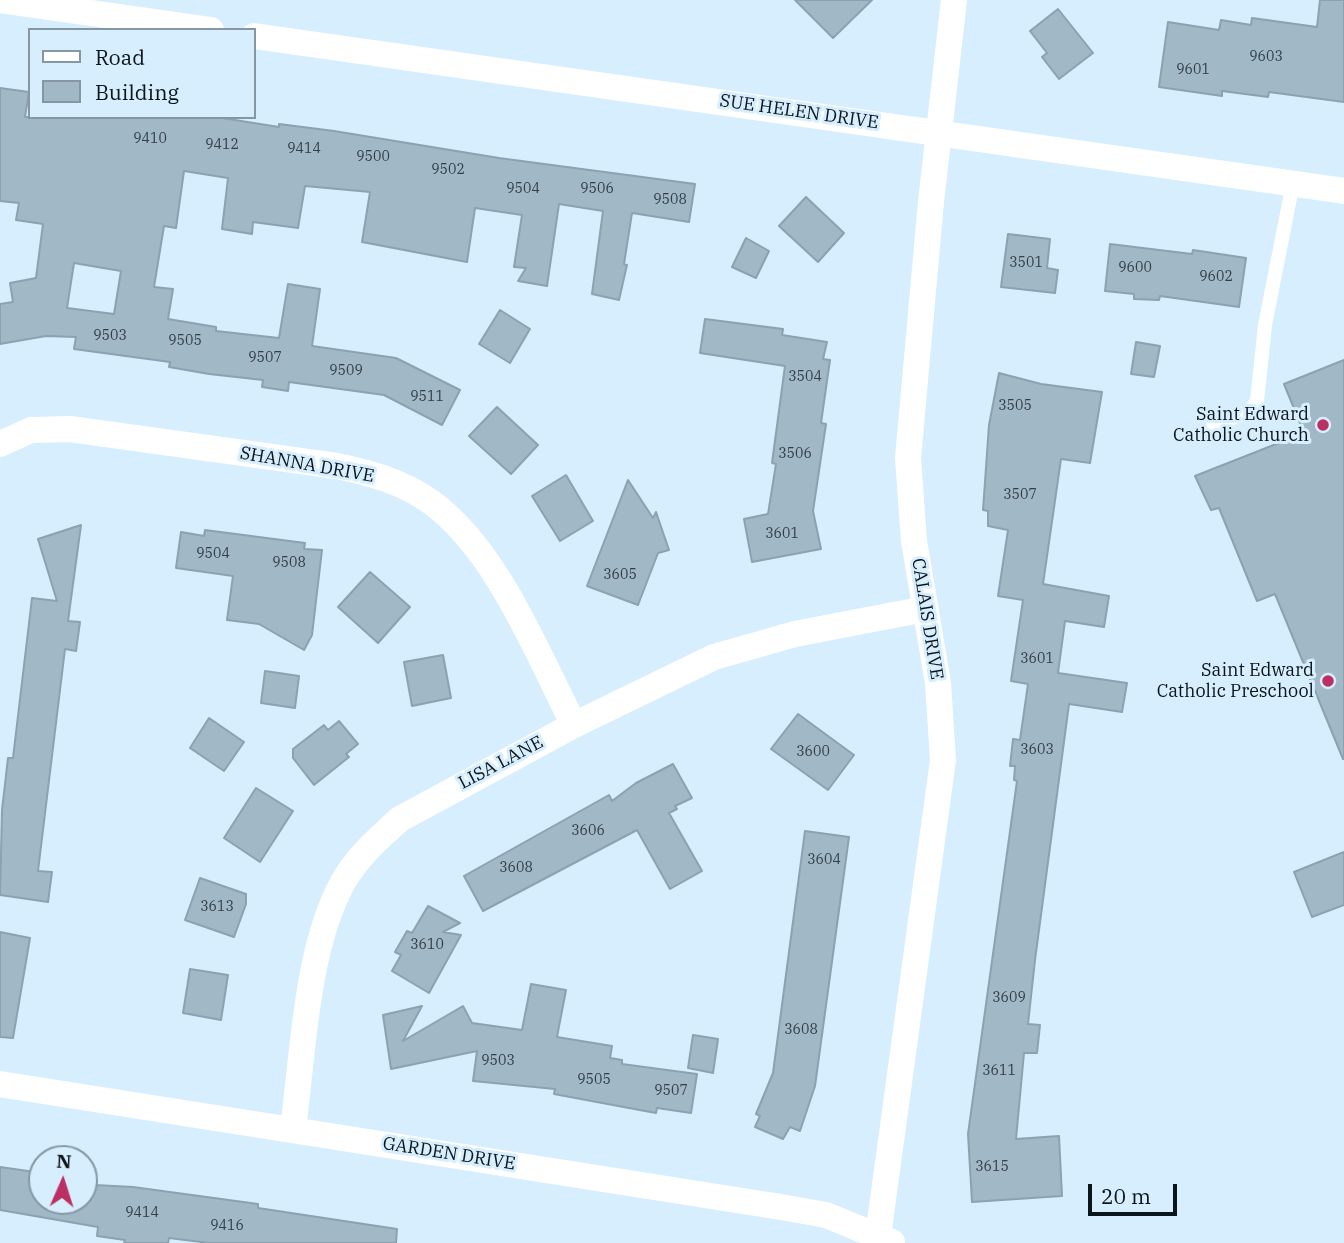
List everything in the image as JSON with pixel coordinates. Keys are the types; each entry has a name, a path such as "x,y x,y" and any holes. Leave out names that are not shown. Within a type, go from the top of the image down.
{"street":[{"path":"0,0 106,8 201,28"},
{"name":"CALAIS DRIVE","path":"886,1240 943,760 938,683 914,541 908,458 930,215 954,0"},
{"name":"SUE HELEN DRIVE","path":"256,36 1344,191"},
{"name":"SHANNA DRIVE","path":"0,444 31,430 70,429 337,466 373,474 402,485 452,519 480,551 574,724"},
{"name":"LISA LANE","path":"293,1129 322,931 344,880 379,837 400,819 574,724 714,657 795,634 925,609"},
{"name":"GARDEN DRIVE","path":"0,1084 780,1206 826,1215 886,1240"}],"lane":[{"path":"1212,427 1249,411 1257,401 1265,325 1293,183"}],"building":[{"path":"795,0 872,0 833,38"},
{"path":"1320,0 1344,0 1344,102 1269,92 1268,97 1222,91 1222,96 1159,87 1168,22 1219,30 1221,20 1251,25 1252,18 1317,27"},
{"path":"1058,9 1093,53 1059,79 1042,57 1047,53 1030,31"},
{"path":"0,88 28,92 25,117 28,119 229,119 279,127 279,124 334,131 499,158 695,184 689,222 632,213 624,264 627,265 619,300 592,294 603,211 559,204 547,286 518,281 526,268 514,267 522,215 475,208 467,262 362,242 370,192 305,186 298,228 253,222 252,234 222,229 228,178 184,171 176,228 164,226 154,287 173,289 168,319 216,327 216,331 279,338 288,284 320,289 312,346 396,358 460,390 442,425 384,395 289,382 288,391 262,387 263,380 209,374 169,367 170,362 74,349 76,337 46,336 0,344 0,304 13,302 10,283 36,278 43,224 16,220 19,203 0,201","holes":["74,263 121,271 114,314 67,308"]},
{"path":"806,197 844,233 818,262 779,226"},
{"path":"1008,234 1050,239 1047,268 1058,270 1055,293 1001,287"},
{"path":"746,238 769,251 756,278 732,267"},
{"path":"1110,244 1192,254 1193,250 1246,258 1239,307 1160,296 1159,300 1134,299 1134,294 1105,291"},
{"path":"500,310 530,329 510,363 479,344"},
{"path":"705,319 783,329 782,335 827,342 823,359 830,360 821,423 826,424 813,511 821,549 752,562 744,519 768,514 776,464 772,463 785,366 700,353"},
{"path":"1136,342 1160,346 1154,377 1131,374"},
{"name":"Saint Edward Catholic Preschool","path":"1344,360 1343,759 1275,594 1257,601 1219,508 1211,510 1195,476 1304,433 1284,384"},
{"path":"999,373 1041,384 1102,392 1090,463 1061,459 1043,584 1109,596 1104,627 1065,621 1058,673 1127,683 1122,712 1069,704 1035,960 1028,1024 1040,1025 1037,1053 1024,1053 1016,1139 1059,1136 1062,1196 972,1202 968,1134 1017,781 1014,780 1015,766 1010,766 1013,739 1020,740 1028,684 1011,681 1023,600 998,596 1008,530 988,526 988,511 983,510 989,425"},
{"path":"497,407 538,445 511,474 469,436"},
{"path":"566,475 593,521 560,541 532,496"},
{"path":"628,480 653,518 656,512 669,550 658,553 638,605 587,586"},
{"path":"81,525 68,621 80,622 76,651 65,649 38,871 52,872 48,902 0,895 2,810 8,758 13,758 32,598 57,601 38,539"},
{"path":"205,530 305,543 304,549 322,550 312,635 304,650 259,624 227,620 233,576 176,568 181,532 204,536"},
{"path":"370,572 410,607 378,643 338,607"},
{"path":"443,655 451,698 412,706 404,662"},
{"path":"265,671 299,676 295,708 261,703"},
{"path":"798,714 854,755 828,790 771,749"},
{"path":"209,718 244,742 224,771 190,748"},
{"path":"339,721 358,744 346,754 349,757 314,785 293,758 293,749 324,725 328,730"},
{"path":"673,764 692,798 675,806 677,809 669,813 702,871 670,889 637,830 483,911 464,876 609,795 612,801 636,783"},
{"path":"256,788 293,811 260,862 224,838"},
{"path":"805,831 849,837 815,1086 800,1131 790,1127 783,1139 755,1127 760,1116 756,1114 773,1073"},
{"path":"1344,852 1344,905 1312,917 1294,872"},
{"path":"200,878 246,894 246,904 234,937 185,920"},
{"path":"428,906 460,923 443,932 461,935 429,993 392,971 401,955 395,952 407,931 412,933"},
{"path":"0,932 30,938 13,1038 0,1037"},
{"path":"190,969 228,975 221,1020 183,1013"},
{"path":"531,984 566,990 557,1037 612,1046 610,1058 622,1060 622,1064 697,1074 691,1113 657,1108 656,1113 554,1094 555,1089 473,1081 477,1051 391,1069 383,1015 422,1006 403,1041 463,1006 472,1023 522,1030"},
{"path":"693,1035 718,1039 713,1073 688,1068"},
{"path":"0,1167 28,1171 28,1215 0,1210"},
{"path":"98,1185 133,1187 258,1204 258,1208 397,1229 396,1243 209,1243 169,1238 168,1243 124,1243 125,1240 97,1236 98,1227 29,1215 98,1215"}],"place":[{"name":"Saint Edward Catholic Church","path":"1323,425"},
{"name":"Saint Edward Catholic Preschool","path":"1328,681"}]}
